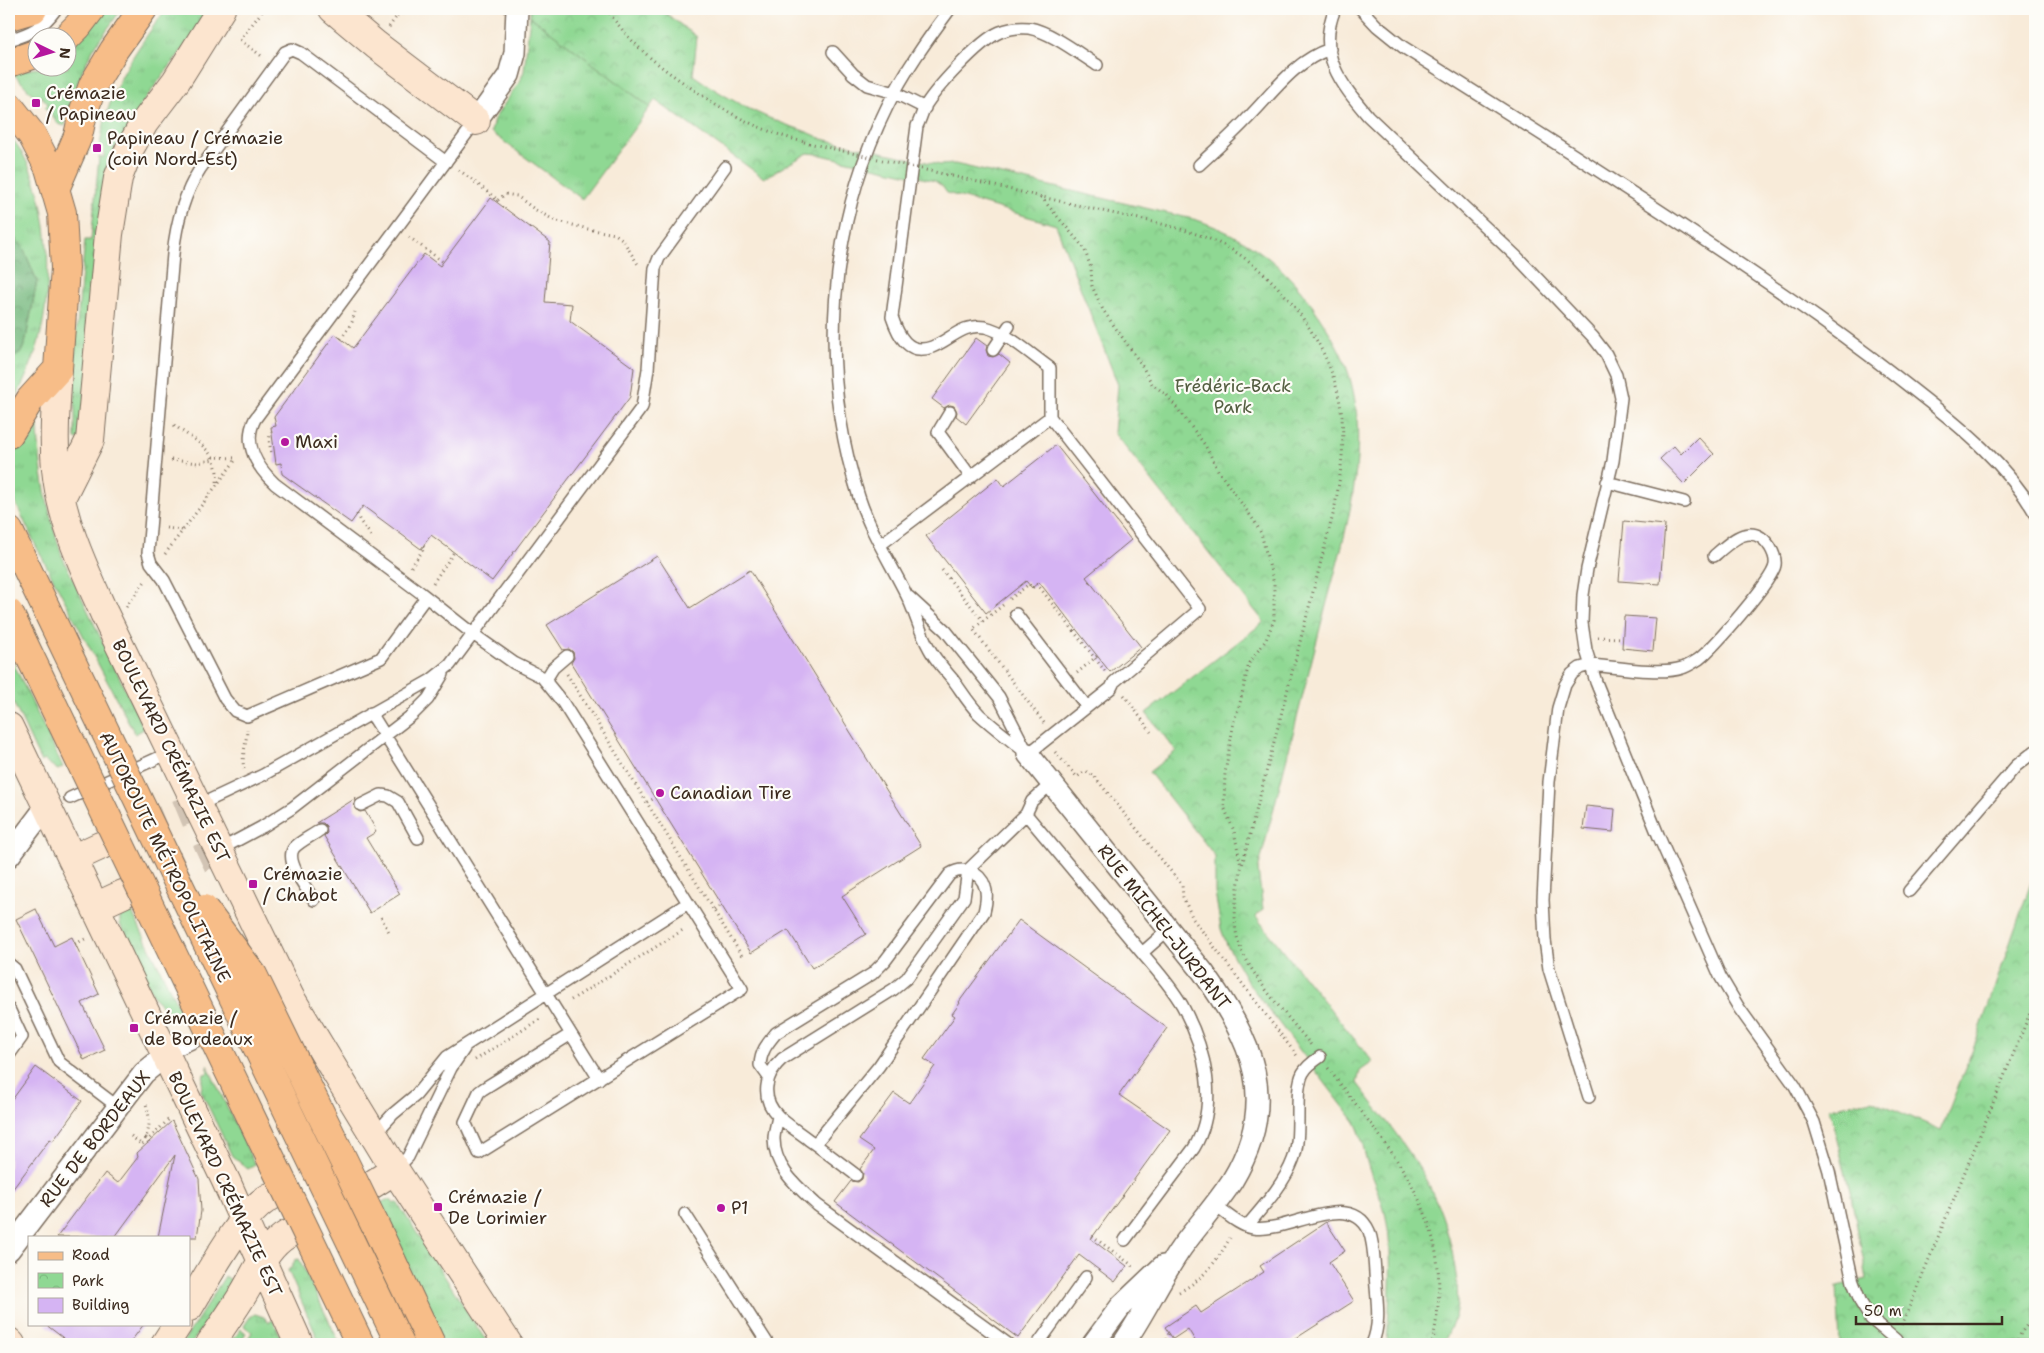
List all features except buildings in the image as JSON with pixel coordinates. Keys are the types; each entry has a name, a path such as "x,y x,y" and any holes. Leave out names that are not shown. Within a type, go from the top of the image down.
{"main road":[{"path":"9,16 33,9"},
{"path":"76,28 91,9"},
{"path":"56,187 78,136 82,112 94,85 114,50 143,9"},
{"path":"61,498 90,440 108,234 116,184 122,165 136,136 176,81 222,9"},
{"path":"176,81 224,32 241,9"},
{"path":"333,9 376,45 476,122"},
{"path":"9,62 28,56"},
{"name":"BOULEVARD CRÉMAZIE EST","path":"9,106 37,143 49,168 56,187 64,227 65,260 55,452 61,498 73,542 82,566 171,752 192,808 284,1000 508,1344"},
{"path":"9,434 30,400 58,369"},
{"name":"AUTOROUTE MÉTROPOLITAINE","path":"9,531 400,1344"},
{"name":"AUTOROUTE MÉTROPOLITAINE","path":"9,613 360,1344"},
{"name":"BOULEVARD CRÉMAZIE EST","path":"9,727 58,802 72,859 166,1055 299,1344"},
{"path":"72,859 100,846"},
{"path":"162,851 253,975 432,1344"},
{"path":"95,907 123,894"},
{"path":"353,1157 374,1136"},
{"path":"368,1187 395,1170"},
{"path":"190,1305 244,1222 258,1206 270,1197"},
{"path":"210,1344 274,1244 288,1234"},
{"path":"165,1344 177,1326"}],"street":[{"path":"476,122 509,75 515,53 517,9"},
{"name":"RUE MICHEL-JURDANT","path":"1028,754 1202,972 1233,1017 1248,1048 1255,1077 1256,1109 1250,1144 1231,1182 1181,1249 1121,1306 1109,1341"},
{"path":"11,846 58,802"},
{"name":"RUE DE BORDEAUX","path":"9,1250 150,1066 166,1055"}],"lane":[{"path":"9,40 40,28 56,9"},
{"path":"950,9 922,47 895,93 871,143 854,194 842,243 836,281 834,314 835,368 847,451 860,499 880,545 907,595 928,648 978,713 1028,754"},
{"path":"1335,9 1330,36 1330,49 1333,68 1346,90 1368,116 1518,258 1593,337 1606,354 1616,375 1621,398 1613,461 1587,569 1582,623 1591,666 1659,837 1720,976 1739,1008 1794,1086 1814,1122 1835,1196 1854,1282 1861,1304 1872,1319 1896,1340"},
{"path":"1361,9 1377,26 1403,47 1684,227 1868,353 1953,421 1983,449 2019,490 2035,513"},
{"path":"1028,754 1111,688 1114,682 1200,609 1050,417 1050,368 1006,331 987,328 963,328 932,348 918,348 907,345 897,332 892,317 917,126 925,108 939,88 981,45 998,33 1015,27 1031,28 1046,34 1097,65"},
{"path":"426,597 385,654 376,662 247,716 236,711 226,699 164,580 151,563 148,554 173,254 181,216 189,189 200,169 285,52 292,49 301,53 446,162"},
{"path":"1199,165 1247,120 1296,67 1314,55 1330,49"},
{"path":"833,52 853,74 867,85 895,93 925,108"},
{"path":"476,122 255,419 250,436 252,452 256,463 275,484 473,634 514,663 546,681 563,703 742,989 479,1153 465,1122 479,1092 571,1034"},
{"path":"214,852 262,827 292,808 412,715 428,699 447,668 642,407 648,369 655,268 659,258 725,167"},
{"path":"993,350 1006,331"},
{"path":"950,412 938,432 971,477"},
{"path":"880,545 1050,417"},
{"path":"1607,482 1684,502"},
{"path":"1588,1097 1549,969 1545,940 1543,900 1549,782 1558,708 1565,685 1572,674 1580,668 1591,666 1666,671 1683,668 1698,660 1711,648 1769,579 1775,565 1774,554 1768,544 1760,536 1747,533 1735,538 1714,556"},
{"path":"907,595 946,631 999,697 1028,754"},
{"path":"1016,614 1087,707"},
{"path":"546,681 553,668 567,656"},
{"path":"192,808 263,775 431,680 447,668"},
{"path":"371,714 599,1079"},
{"path":"1909,891 2016,766 2035,751"},
{"path":"58,802 171,752"},
{"path":"856,1175 778,1116 767,1097 766,1086 773,1066 894,989 908,978 964,898 968,870 1026,814 1032,801 1052,783"},
{"path":"361,805 381,795 394,799 398,802 418,838"},
{"path":"1026,814 1166,981 1181,1004 1200,1045 1206,1073 1208,1109 1201,1136 1125,1240"},
{"path":"314,900 294,867 291,857 294,848 320,830"},
{"path":"768,1076 760,1065 761,1055 765,1045 776,1033 872,974 885,961 950,874 958,869 968,870 980,878 985,887 987,899 984,912 879,1066 816,1144"},
{"path":"374,1136 385,1122 422,1088 440,1064 473,1040 688,903"},
{"path":"1142,952 1168,930"},
{"path":"9,964 15,969 59,1062 118,1107"},
{"path":"9,1009 22,1037 9,1055"},
{"path":"395,1170 408,1156 451,1068 473,1040"},
{"path":"166,1055 196,1041"},
{"path":"1247,1226 1278,1185 1293,1161 1298,1137 1301,1079 1306,1069 1320,1057"},
{"path":"778,1116 774,1139 776,1153 783,1170 791,1181 817,1206 1008,1344"},
{"path":"1214,1205 1247,1226 1259,1229 1274,1228 1340,1212 1348,1213 1361,1219 1369,1232 1374,1259 1378,1323 1372,1344"},
{"path":"686,1214 768,1344"},
{"path":"1038,1344 1086,1277"}],"path":[{"path":"243,36 264,9"},
{"path":"387,9 393,11 397,16"},
{"path":"383,34 397,16 401,15 406,9"},
{"path":"606,9 630,40 643,53 718,106 752,125 804,142 1166,225 1202,236 1225,246 1267,278 1285,295 1322,348 1340,398 1343,451 1334,511 1241,869 1235,917 1236,932 1240,949 1247,963 1320,1057 1395,1157 1409,1179 1427,1218 1435,1243 1439,1269 1440,1295 1432,1344"},
{"path":"240,40 254,51"},
{"path":"459,170 497,201 505,194 512,194 554,220 615,234 622,239 628,250"},
{"path":"1041,197 1084,248 1091,268 1092,286 1103,310 1141,364 1152,384 1167,396 1205,444 1218,472 1261,533 1274,584 1275,609 1270,632 1249,663 1244,679 1226,760 1224,788 1224,807 1234,831 1241,869"},
{"path":"409,237 443,262"},
{"path":"169,422 214,458 217,485"},
{"path":"271,431 269,440 270,446 273,445"},
{"path":"161,558 237,458 214,458 198,464 182,462"},
{"path":"160,527 182,530"},
{"path":"410,568 425,547 423,546"},
{"path":"432,584 454,552"},
{"path":"942,570 982,621"},
{"path":"130,602 147,579"},
{"path":"1584,637 1622,638"},
{"path":"1086,666 1097,656"},
{"path":"571,679 742,956"},
{"path":"1123,694 1151,732"},
{"path":"1042,719 1055,752 1077,777 1085,771 1094,776 1182,885 1183,897 1193,919 1306,1069"},
{"path":"244,771 243,760 247,745"},
{"path":"647,802 654,798"},
{"path":"713,910 721,905"},
{"path":"381,917 389,932"},
{"path":"571,1000 683,930"},
{"path":"1896,1340 2035,1000"},
{"path":"144,1099 149,1122 149,1140"},
{"path":"131,1136 142,1145 176,1113"},
{"path":"1175,1294 1190,1287 1212,1266 1230,1238"},
{"path":"2016,1344 2021,1332 2035,1314"},
{"path":"1164,1344 1169,1333"}],"green space":[{"path":"106,9 121,9 88,59 73,97 65,126 58,124 45,107 48,104 41,96 37,99 12,72 28,70 28,78 78,78 78,38"},
{"path":"166,9 213,9 140,106 79,439 75,439 75,347 85,240 91,240 99,157 104,157 104,147 100,146 104,126 109,107 124,73 143,41"},
{"name":"Frédéric-Back Park","path":"530,9 660,9 697,37 693,75 745,107 822,139 940,165 955,164 1197,220 1216,227 1250,245 1265,256 1293,281 1317,313 1343,359 1355,399 1358,432 1356,467 1352,501 1344,536 1258,870 1263,909 1256,917 1373,1062 1360,1071 1357,1083 1415,1161 1437,1203 1452,1251 1457,1291 1455,1315 1444,1344 1387,1344 1390,1248 1386,1217 1355,1122 1249,984 1227,945 1221,929 1215,892 1215,856 1149,772 1176,751 1146,713 1264,622 1114,433 1118,385 1056,225 947,193 935,181 817,154 808,153 764,178 655,100 650,107 530,16"},
{"path":"530,16 650,107 582,199 491,132 494,119 520,81 524,71"},
{"path":"9,135 23,155 34,179 42,206 48,264 47,293 38,344 18,394 9,410 9,360 20,354 25,344 37,281 12,234 9,232"},
{"path":"9,232 23,247 37,281 25,344 20,354 9,360"},
{"path":"34,424 38,425 45,491 52,524 62,556 144,729 135,734 36,546 9,489 9,460"},
{"path":"9,654 63,767 58,770 44,760 41,762 9,693"},
{"path":"2035,871 2035,1344 1840,1344 1837,1286 1867,1279 1851,1196 1829,1108 1872,1100 1941,1130 1977,1038"},
{"path":"131,910 184,1018 177,1014 174,1016 155,999 120,924 120,917"},
{"path":"207,1065 255,1165 248,1169 232,1156 201,1091 204,1074 208,1073"},
{"path":"386,1200 391,1200 394,1204 397,1202 488,1344 443,1344 377,1205"},
{"path":"299,1259 340,1344 320,1344 288,1270 292,1267 295,1260"},
{"path":"225,1276 234,1282 191,1344 182,1344"},
{"path":"255,1314 264,1317 269,1322 273,1320 284,1344 230,1344 241,1329 246,1333 242,1339 246,1342 252,1332 244,1326 250,1317"}],"tunnel":[{"path":"100,846 187,810"},
{"path":"123,894 209,854"},
{"path":"270,1197 353,1157"},
{"path":"288,1234 353,1196"}],"place":[{"name":"Crémazie / Papineau","path":"36,103"},
{"name":"Papineau / Crémazie (coin Nord-Est)","path":"97,148"},
{"name":"Maxi","path":"285,442"},
{"name":"Canadian Tire","path":"660,793"},
{"name":"Crémazie / Chabot","path":"253,884"},
{"name":"Crémazie / de Bordeaux","path":"134,1028"},
{"name":"Crémazie / De Lorimier","path":"438,1207"},
{"name":"P1","path":"721,1208"}]}
